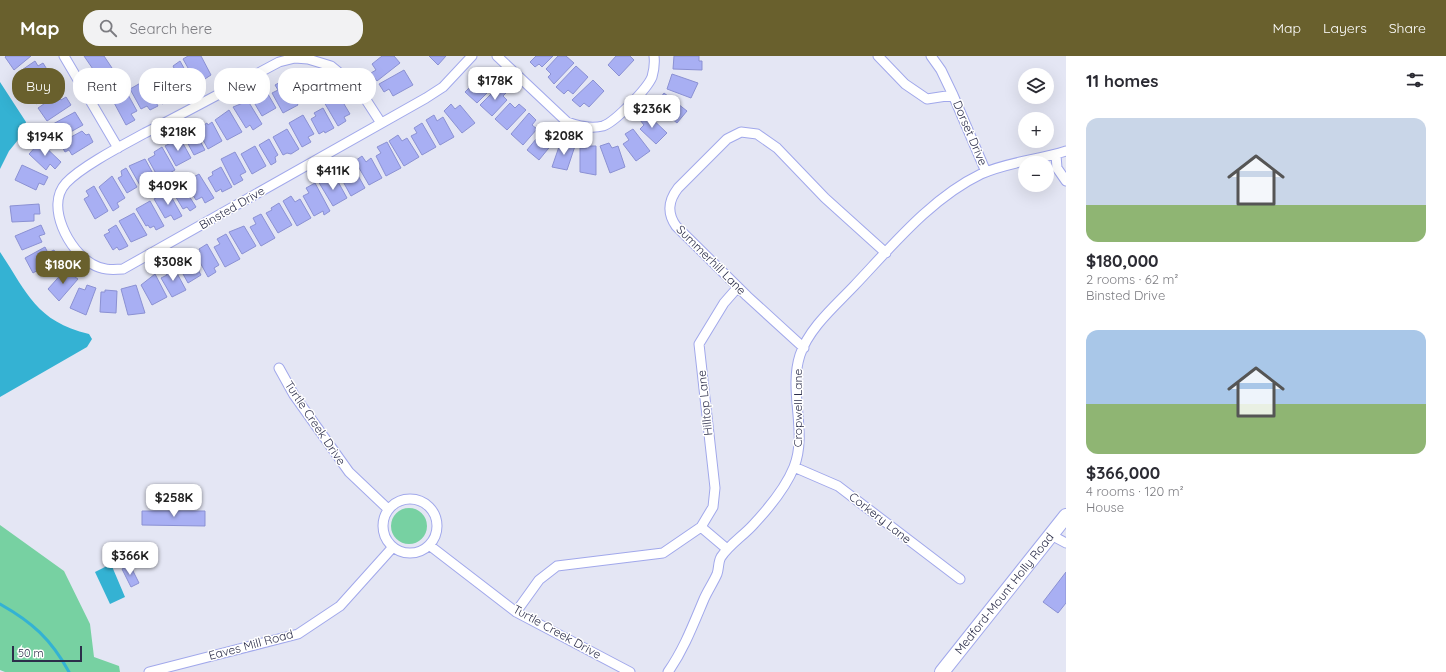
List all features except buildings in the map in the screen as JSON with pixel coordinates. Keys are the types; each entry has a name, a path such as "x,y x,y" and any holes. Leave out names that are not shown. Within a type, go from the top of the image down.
{"main road":[{"name":"Medford-Mount Holly Road","path":"942,672 1066,516"}],"street":[{"path":"64,56 118,148"},
{"name":"Binsted Drive","path":"381,123 359,89 331,66 295,58 279,62 118,148 74,176 65,184 60,193 58,204 60,219 80,256 92,264 107,270 124,269 134,265 381,123 443,87 472,56"},
{"path":"497,56 567,122 578,126 590,127 603,126 611,122 642,90 651,79 655,64 654,56"},
{"name":"Dorset Drive","path":"878,56 905,84 927,99 953,95"},
{"name":"Dorset Drive","path":"931,56 941,70 953,95 986,172"},
{"name":"Summerhill Lane","path":"804,348 738,287 676,226 670,215 669,208 670,201 678,188 727,139 741,132 757,134 777,148 825,198 886,253"},
{"name":"Cropwell Lane","path":"668,672 687,640 717,573 719,560 727,549 754,524 781,490 794,467 799,439 796,381 800,354 824,318 886,253 940,201 971,179 986,172 1056,155 1066,151"},
{"path":"1056,155 1057,168 1066,181"},
{"name":"Hilltop Lane","path":"516,612 539,580 557,566 663,553 701,527 713,508 715,488 699,344 724,303 738,287"},
{"name":"Turtle Creek Drive","path":"279,368 294,395 349,472 388,509"},
{"name":"Corkery Lane","path":"794,467 838,486 960,579"},
{"path":"406,499 417,500 426,504 434,513 437,524 435,536 429,545 421,551 411,553 402,552 393,547 384,536 383,522 388,509 396,502 406,499"},
{"path":"701,527 727,549"},
{"path":"1051,535 1066,543"},
{"name":"Turtle Creek Drive","path":"429,545 516,612 630,672"},
{"name":"Eaves Mill Road","path":"149,672 298,634 340,606 393,547"}],"green space":[{"path":"413,508 422,513 426,519 426,533 422,539 413,544 405,544 396,539 392,533 391,522 396,513 402,509"},
{"path":"0,525 64,571 90,624 94,657 119,666 120,672 5,672 0,670"}],"water":[{"path":"0,82 12,100 12,104 14,104 26,122 22,135 9,151 0,169"},
{"path":"0,252 26,292 44,313 71,328 89,334 92,339 87,347 0,397"},
{"path":"111,564 125,597 110,604 95,572"}],"waterway":[{"path":"0,604 40,632 55,650 69,672"}]}
